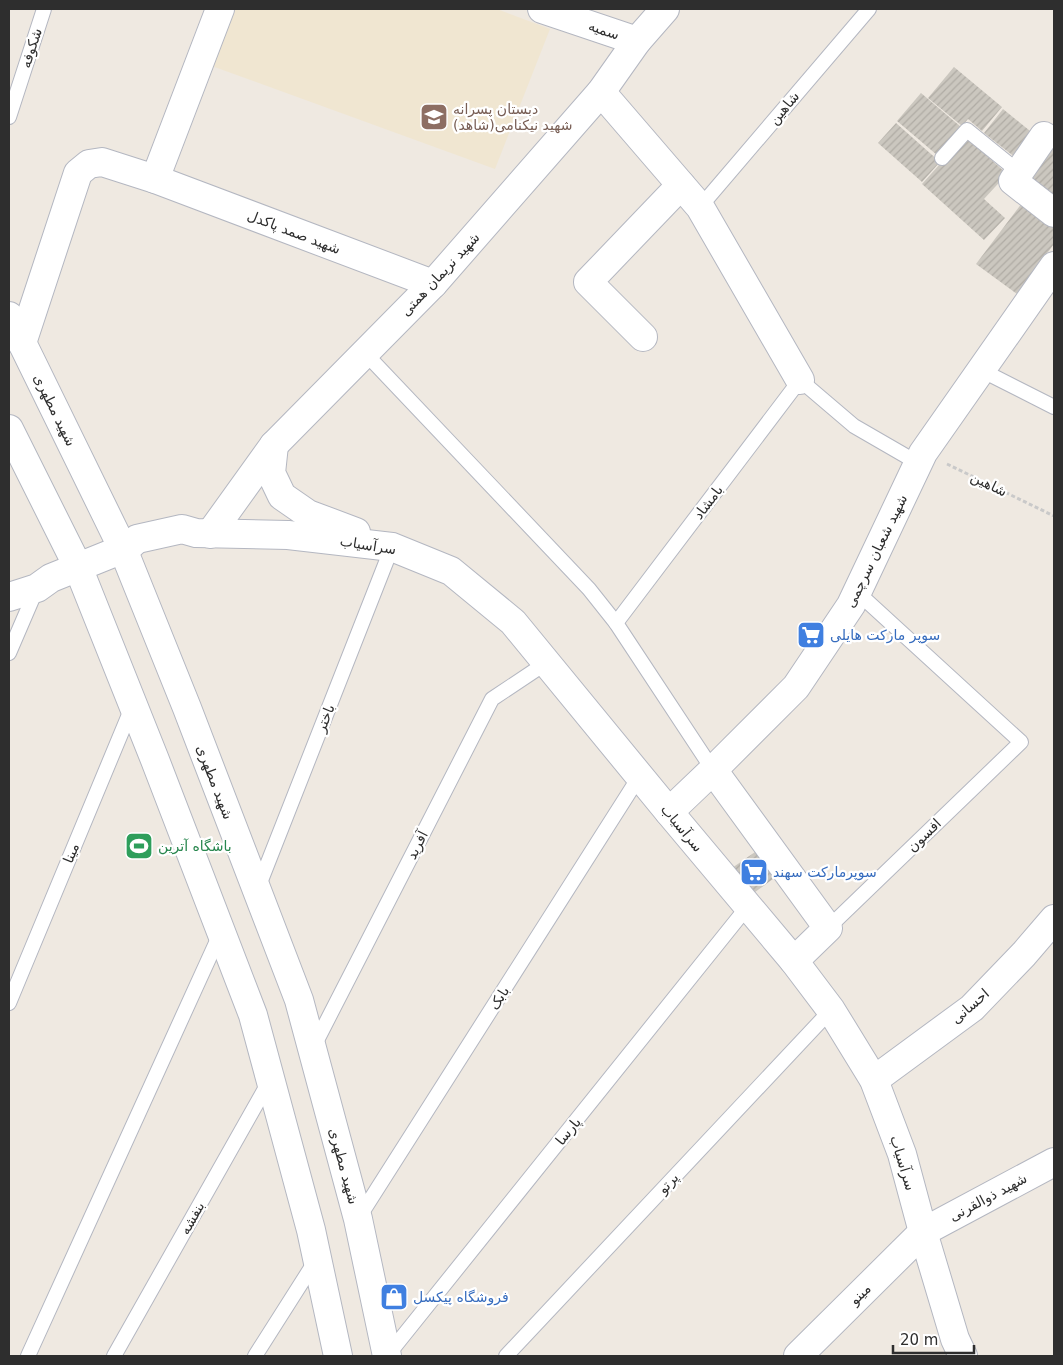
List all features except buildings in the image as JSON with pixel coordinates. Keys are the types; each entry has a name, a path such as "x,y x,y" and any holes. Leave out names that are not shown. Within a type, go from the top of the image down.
{"main road":[{"path":"156,179 220,9"},
{"name":"سمیه","path":"542,9 637,41"},
{"name":"شهید نریمان همتی","path":"203,533 274,445 433,284 601,92 637,41 665,9"},
{"path":"601,92 700,207 800,380"},
{"path":"1044,136 1013,181 1054,213"},
{"name":"شهید صمد پاکدل","path":"22,343 78,173 89,164 102,162 156,179 433,284"},
{"path":"643,337 588,282 681,185"},
{"name":"شهید شعبان سرچمی","path":"669,812 796,687 851,605 920,458 1054,266"},
{"name":"شهید مطهری","path":"9,316 125,548 299,1000 358,1219 387,1356"},
{"path":"9,429 78,567 253,1015 311,1230 338,1356"},
{"path":"274,445 271,473 282,496 308,514 392,546"},
{"name":"سرآسیاب","path":"44,583 125,548 137,539 182,529 203,533 288,535 392,546 450,571 513,622 794,961 830,1010 874,1080 902,1154 955,1339 963,1356"},
{"path":"9,586 34,578 44,583"},
{"path":"9,597 44,583"},
{"path":"713,770 828,928"},
{"name":"احسانی","path":"874,1080 972,1008 1054,920"},
{"name":"افسون","path":"794,961 828,928"},
{"name":"شهید ذوالقرنی","path":"923,1232 1054,1162"},
{"name":"مینو","path":"798,1356 923,1232"}],"lane":[{"name":"شکوفه","path":"9,117 44,9"},
{"name":"شاهین","path":"700,207 869,9"},
{"path":"942,158 967,130 1019,172"},
{"path":"365,353 589,589 616,623 713,770"},
{"path":"981,370 1054,406"},
{"path":"800,380 854,426 920,458"},
{"name":"بامشاد","path":"616,623 800,380"},
{"name":"باختر","path":"257,890 392,546"},
{"path":"9,653 44,583"},
{"name":"افسون","path":"828,928 1020,742 857,592"},
{"name":"آفرید","path":"312,1050 492,699 546,662"},
{"name":"مینا","path":"9,1002 133,704"},
{"name":"بابک","path":"358,1219 640,777"},
{"name":"پارسا","path":"387,1356 748,906"},
{"path":"28,1356 221,931"},
{"name":"پرتو","path":"506,1356 830,1010"},
{"name":"بنفشه","path":"114,1356 270,1080"},
{"path":"255,1356 317,1259"}],"path":[{"name":"شاهین","path":"920,458 1054,516"}],"shaded area":[{"name":"دبستان پسرانه شهید نیکنامی(شاهد)","path":"232,9 497,9 550,29 495,169 209,65"}],"place":[{"name":"دبستان پسرانه شهید نیکنامی(شاهد)","path":"434,117"},
{"name":"سوپر مارکت هایلی","path":"811,635"},
{"name":"باشگاه آترین","path":"139,846"},
{"name":"سوپرمارکت سهند","path":"754,872"},
{"name":"فروشگاه پیکسل","path":"394,1297"}]}
